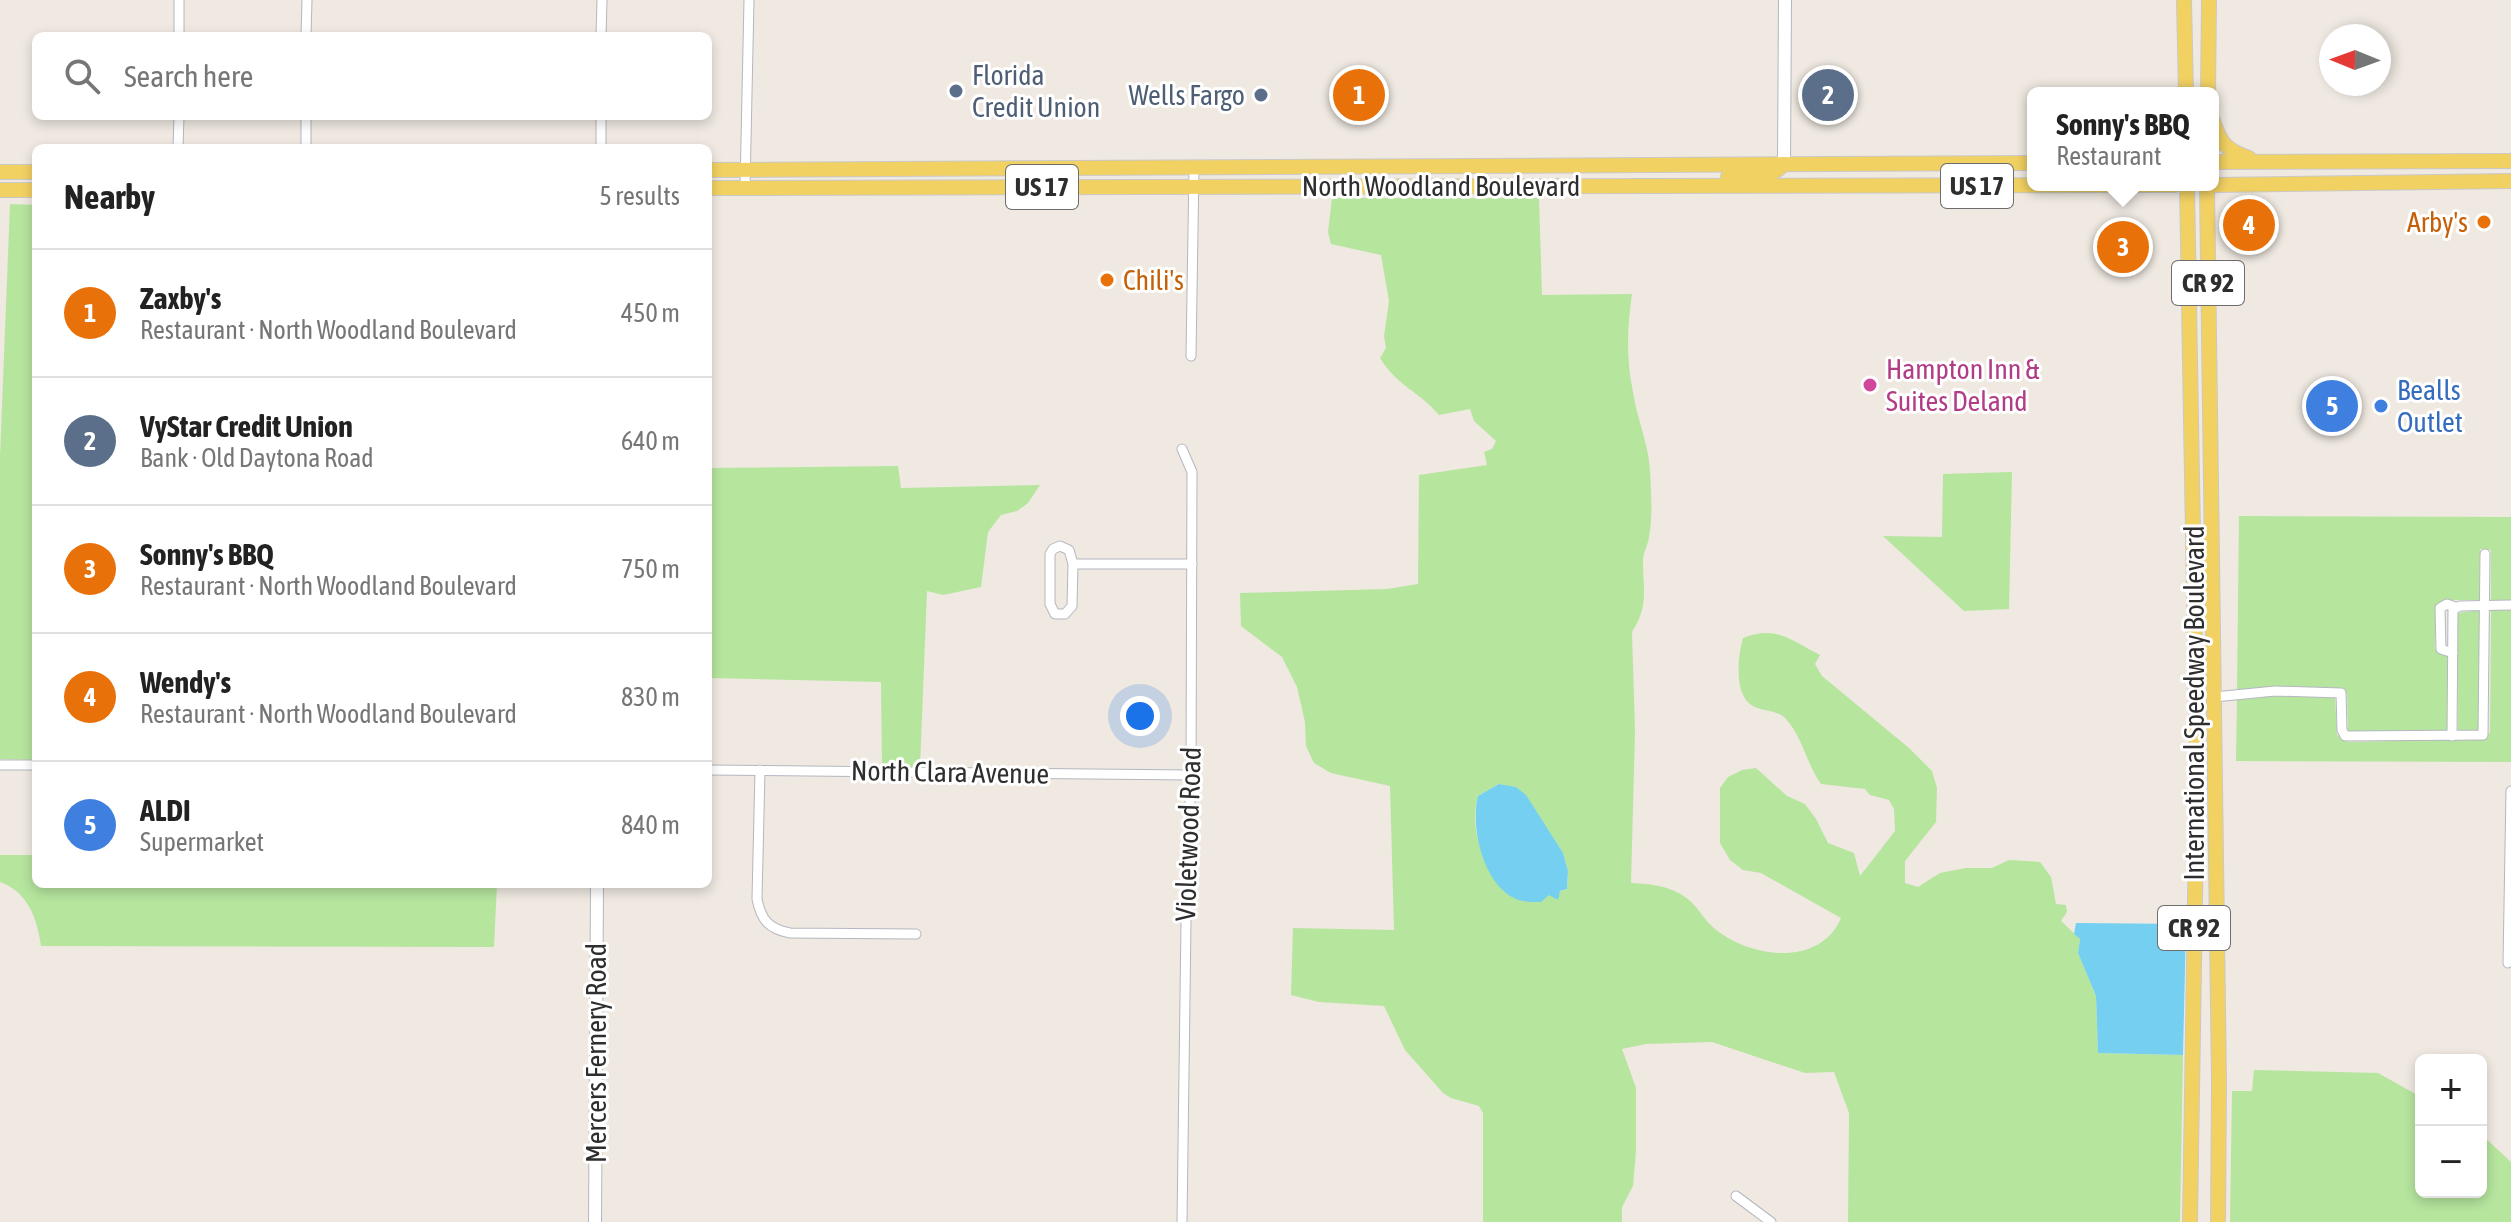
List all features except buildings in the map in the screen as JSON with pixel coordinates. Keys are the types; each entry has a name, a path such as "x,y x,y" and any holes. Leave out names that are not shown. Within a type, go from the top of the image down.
{"main road":[{"path":"2184,0 2186,87"},
{"path":"2208,87 2209,0"},
{"path":"2219,135 2223,145 2234,153 2261,161"},
{"path":"2219,162 2511,161"},
{"path":"1891,186 1920,176 1936,163"},
{"name":"North Woodland Boulevard","path":"712,170 2027,163"},
{"path":"1684,187 1727,177 1767,176 1776,173 1784,164"},
{"path":"1779,186 1795,171 1811,164"},
{"path":"1449,186 1475,179 1489,167"},
{"path":"1494,186 1502,174 1521,167"},
{"path":"0,172 32,172"},
{"path":"2219,185 2511,181"},
{"name":"North Woodland Boulevard","path":"712,188 2027,186"},
{"path":"0,190 32,190"},
{"name":"International Speedway Boulevard","path":"2187,191 2197,770 2190,1222"},
{"name":"International Speedway Boulevard","path":"2210,191 2208,275 2219,1082 2218,1222"},
{"path":"2188,275 2208,275"},
{"path":"2190,391 2210,382"},
{"path":"2192,484 2211,489"},
{"path":"2194,621 2213,622"},
{"path":"2197,770 2215,772"}],"street":[{"path":"179,0 179,32"},
{"path":"306,32 307,0"},
{"path":"601,32 602,0"},
{"path":"745,188 749,0"},
{"path":"1784,164 1785,0"},
{"path":"178,144 179,120"},
{"path":"306,120 306,144"},
{"path":"601,120 601,144"},
{"path":"2375,162 2375,183"},
{"path":"1191,356 1194,168"},
{"path":"890,169 890,187"},
{"name":"Violetwood Road","path":"1182,449 1192,472 1191,775 1182,1222"},
{"path":"1060,546 1069,550 1073,564 1072,606 1065,614 1055,614 1050,604 1050,554 1060,546"},
{"path":"2214,697 2275,691 2341,693 2342,730 2345,736 2481,736 2484,732 2485,554"},
{"path":"1073,564 1192,564"},
{"path":"2452,736 2455,607 2511,605"},
{"path":"0,765 32,765"},
{"name":"North Clara Avenue","path":"712,770 1191,775"},
{"path":"760,770 757,899 767,925 790,933 916,934"},
{"path":"2508,963 2511,791"},
{"name":"Mercers Fernery Road","path":"595,1222 597,888"},
{"path":"1736,1196 1771,1222"}],"green space":[{"path":"1332,198 1539,198 1542,295 1632,294 1628,331 1629,367 1649,460 1651,504 1650,529 1643,558 1643,605 1632,632 1635,731 1631,883 1654,885 1676,892 1689,900 1710,925 1729,938 1764,951 1801,951 1817,945 1831,934 1841,918 1761,873 1743,870 1730,860 1720,843 1720,788 1728,777 1756,768 1787,796 1805,804 1828,843 1854,853 1860,876 1895,831 1894,809 1889,800 1870,795 1865,789 1821,784 1796,733 1785,718 1754,707 1741,691 1739,663 1743,638 1755,634 1774,634 1820,655 1815,664 1822,676 1932,771 1937,788 1936,822 1905,861 1905,883 1918,887 1940,873 1966,868 1992,868 2009,860 2040,862 2051,877 2056,904 2066,905 2067,912 2061,921 2080,939 2078,953 2096,996 2098,1053 2183,1055 2180,1222 1848,1222 1849,1113 1834,1072 1805,1073 1712,1042 1646,1044 1622,1049 1636,1088 1636,1151 1633,1186 1622,1207 1622,1222 1483,1222 1483,1113 1479,1106 1443,1093 1405,1050 1384,1006 1319,1002 1291,995 1293,928 1394,930 1390,786 1331,773 1314,763 1306,746 1305,722 1297,687 1282,657 1241,626 1240,593 1387,589 1418,584 1419,475 1487,465 1484,452 1492,449 1496,441 1474,421 1470,409 1439,415 1387,368 1380,358 1386,348 1384,336 1389,301 1381,255 1331,244 1328,232","holes":["1499,784 1515,787 1525,795 1563,853 1568,871 1567,889 1549,895 1483,857 1476,827 1478,796"]},
{"path":"10,204 32,205 32,760 0,759 0,457"},
{"path":"898,466 901,488 1040,485 1028,503 1017,511 1001,515 988,532 981,587 943,595 927,591 920,767 882,767 881,682 712,678 712,468"},
{"path":"2012,472 2009,609 1964,611 1883,536 1942,537 1943,474"},
{"path":"2239,516 2511,517 2511,600 2491,600 2491,550 2480,549 2479,600 2444,600 2435,608 2435,649 2447,656 2447,731 2348,732 2347,694 2341,688 2274,686 2237,690"},
{"path":"2479,610 2479,731 2458,731 2458,613"},
{"path":"2491,610 2511,610 2511,762 2236,761 2237,700 2275,696 2335,698 2337,735 2348,742 2485,739 2490,732"},
{"path":"0,855 32,855 32,888 497,888 494,947 41,946 30,907 18,892 0,882"},
{"path":"2254,1070 2378,1073 2415,1094 2415,1198 2487,1198 2487,1140 2511,1162 2511,1222 2230,1222 2232,1091 2252,1091"}],"water":[{"path":"1499,784 1516,787 1526,795 1563,853 1568,871 1567,889 1560,891 1558,900 1549,895 1541,902 1516,899 1505,892 1487,868 1478,839 1476,809 1478,796"},
{"path":"2076,923 2186,924 2183,1055 2098,1053 2096,996 2078,953 2080,939 2074,934"}],"place":[{"name":"Florida Credit Union","path":"956,91"},
{"name":"Wells Fargo","path":"1261,95"},
{"name":"Zaxby's","path":"1359,95"},
{"name":"VyStar Credit Union","path":"1828,95"},
{"name":"Arby's","path":"2484,222"},
{"name":"Wendy's","path":"2249,225"},
{"name":"Sonny's BBQ","path":"2123,247"},
{"name":"Chili's","path":"1107,280"},
{"name":"Hampton Inn & Suites Deland","path":"1870,385"},
{"name":"ALDI","path":"2332,406"},
{"name":"Bealls Outlet","path":"2381,406"}]}
